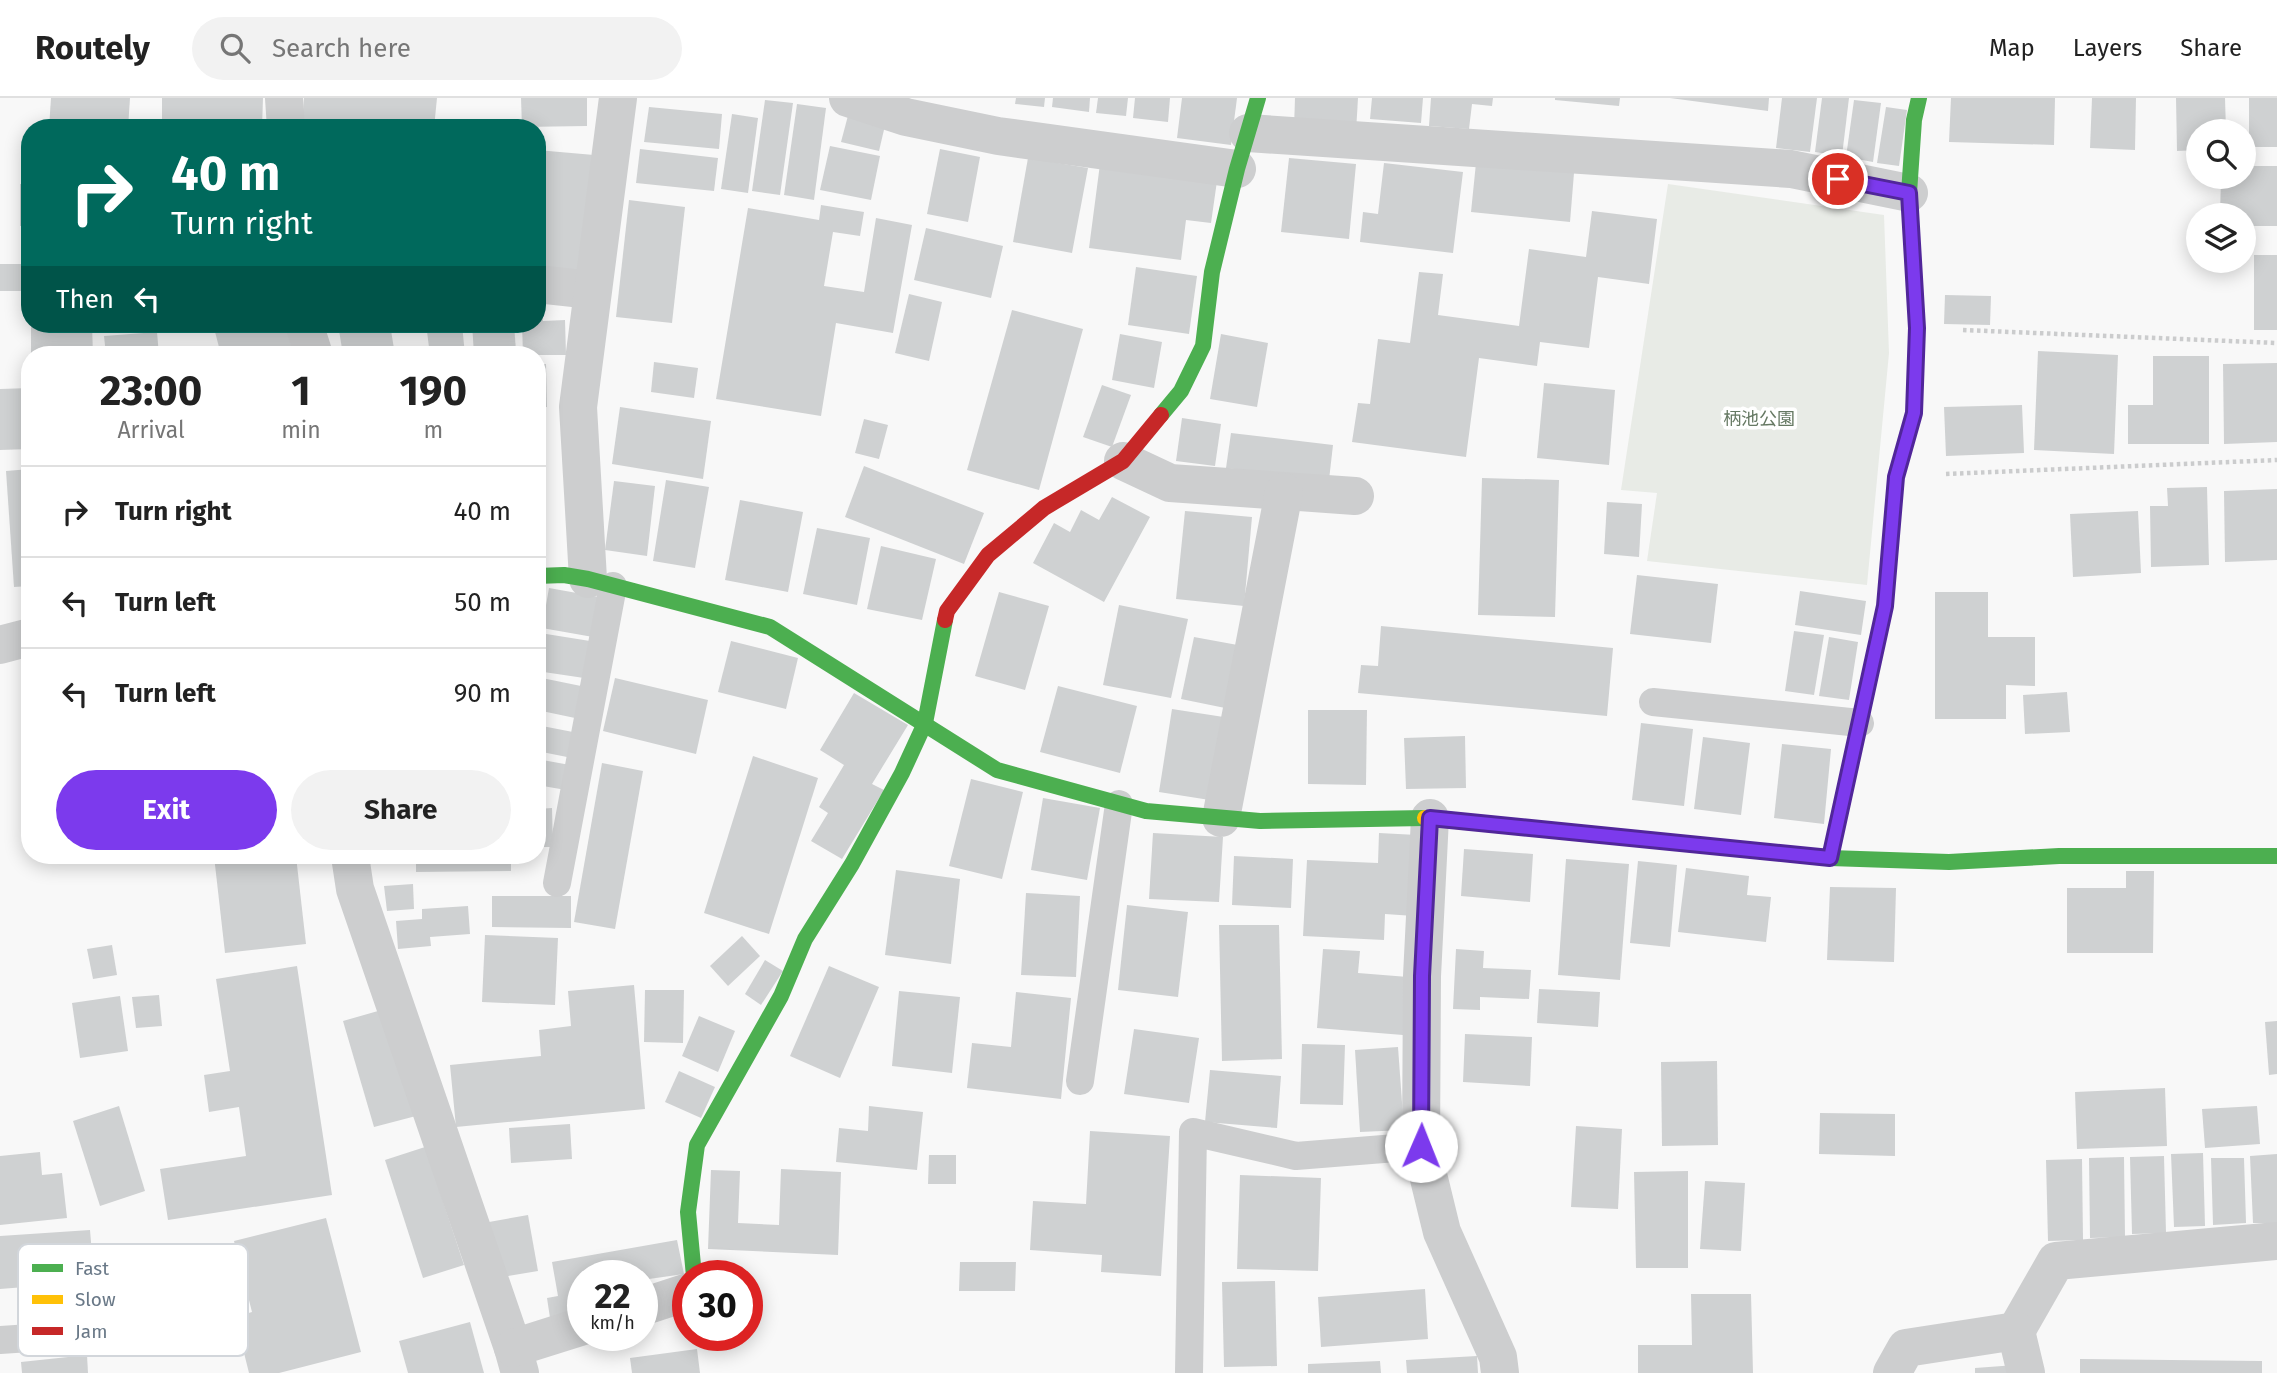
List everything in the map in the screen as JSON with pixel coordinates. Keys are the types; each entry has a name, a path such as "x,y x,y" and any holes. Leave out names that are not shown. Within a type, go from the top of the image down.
{"street":[{"path":"284,98 285,119"},
{"path":"600,583 578,407 618,98"},
{"path":"848,98 906,117 998,136 1237,169"},
{"path":"1830,858 1885,606 1896,477 1914,413 1917,328 1909,193 1914,120 1919,98"},
{"path":"692,1260 688,1212 697,1145 781,996 804,939 852,864 902,773 925,723 947,611 988,555 1044,508 1123,461 1181,391 1203,346 1212,272 1253,116 1791,169 1909,193"},
{"path":"546,285 592,290"},
{"path":"1123,461 1170,483 1355,496"},
{"path":"1221,818 1284,492"},
{"path":"546,576 564,575 600,583 770,627 997,770 1146,811 1260,821 1430,818 1830,858 1949,862 2059,856 2277,856"},
{"path":"0,645 21,639"},
{"path":"1430,818 1422,976 1421,1146 1442,1232 1499,1357 1500,1373"},
{"path":"351,864 355,889 517,1361 567,1334"},
{"path":"2026,1373 2016,1331 2056,1261 2277,1241"},
{"path":"1892,1373 1906,1348 2016,1331"}],"lane":[{"path":"557,883 600,583"},
{"path":"1653,702 1860,723"},
{"path":"1080,1081 1119,804"},
{"path":"1189,1373 1193,1132 1296,1156 1421,1146"},
{"path":"0,1340 18,1339"}],"path":[{"path":"1917,328 2277,343"},
{"path":"1896,477 2277,460"}],"green space":[{"name":"柄池公園","path":"1668,184 1884,215 1889,353 1867,585 1647,561 1657,493 1621,490"}],"building":[{"path":"51,98 130,98 129,119 50,119"},
{"path":"162,98 263,98 262,119 162,119"},
{"path":"304,98 437,98 435,119 302,119"},
{"path":"521,98 587,98 587,126 546,127 546,119 522,119"},
{"path":"1016,98 1045,98 1044,107 1015,104"},
{"path":"1053,98 1090,98 1089,112 1052,107"},
{"path":"1098,98 1128,98 1126,116 1096,113"},
{"path":"1135,98 1170,98 1168,122 1133,118"},
{"path":"1182,98 1237,98 1231,145 1177,138"},
{"path":"1295,98 1358,98 1356,132 1294,128"},
{"path":"1372,98 1423,98 1421,123 1370,119"},
{"path":"1431,98 1493,98 1492,106 1472,104 1469,129 1429,126"},
{"path":"1555,98 1620,98 1619,106"},
{"path":"1670,98 1769,98 1768,111"},
{"path":"1782,98 1817,98 1810,152 1776,148"},
{"path":"1822,98 1849,98 1842,156 1815,152"},
{"path":"1951,98 2055,98 2054,145 1949,142"},
{"path":"2092,98 2136,98 2135,150 2090,148"},
{"path":"2176,98 2225,98 2226,119 2186,119 2186,151 2177,151"},
{"path":"2249,98 2277,98 2277,147 2256,147 2256,119 2249,119"},
{"path":"765,100 793,103 780,195 752,191"},
{"path":"1854,100 1881,103 1873,162 1846,157"},
{"path":"797,104 826,108 814,200 784,195"},
{"path":"649,107 722,114 719,149 644,142"},
{"path":"1886,107 1907,110 1899,166 1877,163"},
{"path":"850,108 887,117 879,151 841,142"},
{"path":"732,114 758,118 748,193 721,189"},
{"path":"830,146 880,156 871,200 820,190"},
{"path":"640,149 718,158 714,191 636,183"},
{"path":"940,149 980,157 968,222 927,214"},
{"path":"546,151 594,155 583,272 546,270"},
{"path":"1028,158 1088,168 1072,253 1013,242"},
{"path":"1289,158 1356,164 1349,239 1281,232"},
{"path":"1384,163 1463,172 1453,253 1360,242 1363,212 1378,214"},
{"path":"1476,163 1574,173 1570,222 1471,212"},
{"path":"1100,164 1217,181 1211,223 1186,220 1181,260 1089,248"},
{"path":"2256,166 2277,166 2277,226 2256,226 2256,203 2220,203 2221,189 2256,189"},
{"path":"20,184 21,184 21,226"},
{"path":"629,200 685,207 672,323 616,317"},
{"path":"821,205 864,212 860,236 833,232 824,286 864,292 876,218 912,225 893,333 836,323 821,416 716,399 748,208 819,220"},
{"path":"1592,211 1657,219 1649,284 1598,277 1589,348 1540,342 1537,366 1479,358 1466,457 1352,442 1358,403 1370,404 1378,339 1410,343 1419,272 1443,274 1438,315 1519,326 1529,249 1586,257"},
{"path":"926,228 1003,246 991,298 914,280"},
{"path":"2256,255 2277,255 2277,330 2254,330"},
{"path":"0,264 21,264 21,291 0,291"},
{"path":"1136,267 1197,276 1189,334 1128,325"},
{"path":"909,294 942,302 929,361 895,353"},
{"path":"1945,295 1991,296 1990,325 1944,324"},
{"path":"1012,310 1083,329 1039,490 967,470"},
{"path":"565,320 566,355 546,355 546,346 523,346 522,333 546,333 546,321"},
{"path":"31,333 92,333 93,346 31,346"},
{"path":"157,333 158,346 105,346 104,336"},
{"path":"215,333 288,333 292,346 219,346"},
{"path":"339,333 391,333 394,346 342,346"},
{"path":"427,333 463,333 464,346 429,346"},
{"path":"473,333 515,333 516,346 473,346"},
{"path":"1120,334 1162,342 1154,388 1112,380"},
{"path":"1221,334 1268,343 1257,407 1210,399"},
{"path":"2038,351 2118,355 2114,454 2034,450"},
{"path":"2153,356 2209,356 2209,444 2128,444 2128,405 2153,405"},
{"path":"654,362 698,368 694,398 651,392"},
{"path":"2277,363 2277,442 2224,444 2223,364"},
{"path":"1544,383 1615,390 1609,465 1537,458"},
{"path":"1102,385 1131,395 1112,447 1083,437"},
{"path":"21,388 21,449 0,450 0,389"},
{"path":"2022,405 2024,453 1946,456 1944,407"},
{"path":"620,407 711,421 703,479 612,464"},
{"path":"1182,418 1221,424 1215,466 1176,461"},
{"path":"864,419 888,425 879,459 855,453"},
{"path":"1231,433 1333,445 1329,480 1226,468"},
{"path":"864,466 984,513 964,564 845,517"},
{"path":"21,470 21,587 14,587 6,471"},
{"path":"1482,478 1559,480 1555,617 1478,615"},
{"path":"666,480 709,487 695,568 653,561"},
{"path":"614,481 655,486 647,556 605,550"},
{"path":"2207,487 2209,565 2151,567 2150,506 2168,506 2167,488"},
{"path":"2277,489 2277,560 2225,562 2224,491"},
{"path":"1112,497 1150,517 1104,602 1033,563 1054,523 1070,532 1081,510 1099,520"},
{"path":"740,500 803,512 788,592 725,580"},
{"path":"1607,502 1642,504 1639,557 1604,554"},
{"path":"1185,511 1252,517 1244,606 1176,599"},
{"path":"2138,511 2141,573 2073,577 2070,514"},
{"path":"817,528 870,538 857,605 803,594"},
{"path":"881,546 936,559 922,620 867,609"},
{"path":"1637,575 1718,584 1711,643 1630,634"},
{"path":"549,588 599,597 593,637 546,629"},
{"path":"1800,591 1866,601 1861,635 1795,625"},
{"path":"999,592 1049,606 1025,690 975,676"},
{"path":"1935,592 1988,592 1988,637 2035,637 2035,686 2006,685 2006,719 1935,719"},
{"path":"1119,605 1188,619 1171,698 1103,685"},
{"path":"1381,626 1613,648 1607,716 1358,693 1361,665 1378,666"},
{"path":"1794,631 1824,635 1814,695 1785,691"},
{"path":"546,634 590,641 584,678 546,672"},
{"path":"1194,637 1243,646 1230,709 1181,699"},
{"path":"1829,637 1858,642 1849,700 1819,696"},
{"path":"731,641 798,658 786,709 718,692"},
{"path":"615,678 708,700 696,754 603,731"},
{"path":"546,679 581,686 575,718 546,712"},
{"path":"1058,686 1137,706 1120,773 1040,752"},
{"path":"2067,692 2070,732 2025,734 2023,695"},
{"path":"854,693 908,725 872,784 884,790 842,859 811,841 828,813 819,807 844,765 820,750"},
{"path":"1172,709 1230,718 1216,801 1159,792"},
{"path":"1308,710 1367,710 1366,785 1308,784"},
{"path":"1641,723 1693,729 1684,806 1632,800"},
{"path":"546,727 578,733 572,758 546,753"},
{"path":"1465,736 1466,788 1406,789 1404,738"},
{"path":"1703,737 1750,743 1741,815 1694,809"},
{"path":"1782,744 1831,749 1824,824 1774,818"},
{"path":"753,756 818,778 769,934 704,913"},
{"path":"546,761 570,765 566,790 546,787"},
{"path":"602,763 643,771 615,929 574,922"},
{"path":"971,779 1023,792 1002,879 949,866"},
{"path":"1043,798 1100,808 1087,880 1031,870"},
{"path":"546,808 552,808 553,847 546,847"},
{"path":"1153,833 1223,837 1219,902 1149,899"},
{"path":"1379,833 1417,835 1414,916 1385,914 1384,940 1303,936 1307,860 1378,863"},
{"path":"1464,849 1533,854 1530,902 1461,896"},
{"path":"1234,856 1293,859 1291,908 1232,905"},
{"path":"1566,859 1629,864 1620,980 1558,975"},
{"path":"1638,861 1677,865 1670,947 1630,943"},
{"path":"215,864 297,864 306,944 225,953"},
{"path":"416,864 511,864 511,871 416,872"},
{"path":"1686,868 1749,876 1747,895 1771,897 1766,942 1678,932"},
{"path":"896,870 960,879 951,964 885,955"},
{"path":"2126,871 2154,871 2153,953 2067,953 2067,888 2126,888"},
{"path":"413,884 414,909 387,911 384,886"},
{"path":"1830,887 1896,888 1894,962 1827,960"},
{"path":"1026,893 1080,896 1076,977 1021,975"},
{"path":"492,896 571,896 571,928 492,927"},
{"path":"1127,905 1188,912 1178,997 1118,990"},
{"path":"468,906 470,934 430,937 431,946 398,949 396,921 422,919 422,909"},
{"path":"1219,925 1279,925 1282,1059 1222,1061"},
{"path":"485,935 558,938 555,1005 482,1002"},
{"path":"742,936 760,956 728,986 710,966"},
{"path":"112,945 117,975 93,979 87,949"},
{"path":"1323,949 1360,951 1358,973 1408,977 1403,1035 1317,1028"},
{"path":"1456,949 1484,951 1483,968 1531,970 1529,999 1480,997 1480,1010 1453,1009"},
{"path":"765,960 783,971 761,1005 745,994"},
{"path":"297,966 332,1195 168,1220 160,1169 246,1156 239,1107 209,1112 204,1075 230,1071 216,979"},
{"path":"829,966 879,987 840,1078 790,1056"},
{"path":"634,985 645,1109 456,1127 450,1065 541,1056 539,1030 571,1026 568,991"},
{"path":"1539,989 1600,992 1598,1027 1537,1023"},
{"path":"645,990 684,990 683,1043 644,1042"},
{"path":"899,991 960,997 952,1073 892,1066"},
{"path":"1016,992 1071,998 1061,1099 967,1088 972,1043 1011,1047"},
{"path":"159,995 162,1026 136,1028 132,997"},
{"path":"120,996 128,1051 80,1058 72,1003"},
{"path":"385,1009 416,1116 374,1127 343,1021"},
{"path":"699,1016 735,1031 718,1072 682,1056"},
{"path":"2277,1021 2277,1074 2269,1075 2265,1022"},
{"path":"1134,1029 1199,1038 1189,1103 1124,1094"},
{"path":"1465,1034 1532,1037 1530,1086 1463,1082"},
{"path":"1302,1044 1345,1045 1343,1105 1300,1104"},
{"path":"1398,1047 1404,1130 1360,1132 1355,1050"},
{"path":"1717,1061 1718,1145 1662,1146 1661,1062"},
{"path":"1210,1070 1281,1076 1277,1128 1205,1122"},
{"path":"679,1071 715,1087 701,1118 665,1102"},
{"path":"2165,1088 2167,1146 2077,1149 2075,1092"},
{"path":"119,1106 145,1191 100,1206 73,1121"},
{"path":"869,1106 923,1112 917,1170 836,1162 839,1128 868,1131"},
{"path":"2257,1106 2260,1144 2205,1148 2202,1109"},
{"path":"1820,1113 1895,1114 1895,1156 1819,1154"},
{"path":"570,1124 572,1159 511,1163 509,1128"},
{"path":"1576,1126 1622,1129 1618,1209 1571,1207"},
{"path":"1090,1131 1170,1136 1161,1276 1101,1272 1102,1255 1030,1250 1033,1201 1086,1204"},
{"path":"425,1147 464,1265 423,1278 385,1160"},
{"path":"40,1152 42,1175 62,1173 67,1218 0,1225 0,1156"},
{"path":"2203,1153 2205,1226 2174,1227 2171,1154"},
{"path":"2277,1154 2277,1223 2253,1223 2250,1156"},
{"path":"929,1155 956,1155 956,1184 928,1184"},
{"path":"2164,1156 2166,1233 2132,1234 2130,1157"},
{"path":"2124,1157 2125,1237 2090,1238 2089,1158"},
{"path":"2211,1158 2244,1158 2246,1223 2213,1225"},
{"path":"2082,1159 2083,1240 2048,1241 2046,1160"},
{"path":"781,1169 841,1172 838,1255 708,1249 711,1170 740,1171 738,1223 779,1225"},
{"path":"1688,1171 1688,1268 1636,1268 1634,1172"},
{"path":"1240,1175 1321,1178 1318,1271 1237,1269"},
{"path":"1705,1181 1745,1183 1741,1251 1700,1249"},
{"path":"528,1215 538,1271 497,1278 489,1222"},
{"path":"326,1218 361,1352 279,1373 249,1373 245,1356 248,1356 248,1313 252,1312 248,1296 248,1244 235,1244 234,1241"},
{"path":"90,1230 91,1244 18,1244 18,1288 0,1289 0,1236"},
{"path":"677,1240 681,1260 672,1260 672,1276 658,1278 658,1260 567,1260 567,1315 550,1318 547,1298 558,1296 552,1262"},
{"path":"960,1262 1016,1262 1015,1291 959,1291"},
{"path":"1275,1281 1277,1366 1224,1367 1222,1282"},
{"path":"1425,1289 1428,1339 1321,1347 1318,1297"},
{"path":"1691,1294 1751,1294 1753,1373 1638,1373 1638,1345 1692,1345"},
{"path":"470,1322 484,1373 408,1373 399,1341"},
{"path":"697,1351 700,1373 632,1373 630,1358"},
{"path":"87,1356 88,1373 22,1373 21,1362"},
{"path":"1477,1356 1478,1373 1407,1373 1406,1360"},
{"path":"2080,1359 2262,1361 2262,1373 2080,1373"},
{"path":"1380,1361 1381,1373 1308,1373 1308,1364"},
{"path":"2016,1365 2016,1373 1975,1373 1975,1368"}],"traffic: fast":[{"path":"1161,415 1181,391 1203,346 1212,272 1237,169 1258,98"},
{"path":"1830,858 1885,606 1896,477 1914,413 1917,328 1909,193 1914,120 1919,98"},
{"path":"546,576 588,579 770,627 997,770 1146,811 1260,821 1425,818"},
{"path":"692,1260 688,1212 697,1145 781,996 805,939 852,864 902,773 925,723 945,620"},
{"path":"1658,841 1830,858 1949,862 2059,856 2277,856"}],"traffic: slow":[{"path":"1425,818 1658,841"}],"traffic: jam":[{"path":"945,620 947,611 988,555 1044,508 1123,461 1161,415"}],"route":[{"path":"1421,1146 1422,976 1430,818 1830,858 1885,606 1896,477 1914,413 1917,328 1909,193 1838,179"}]}
